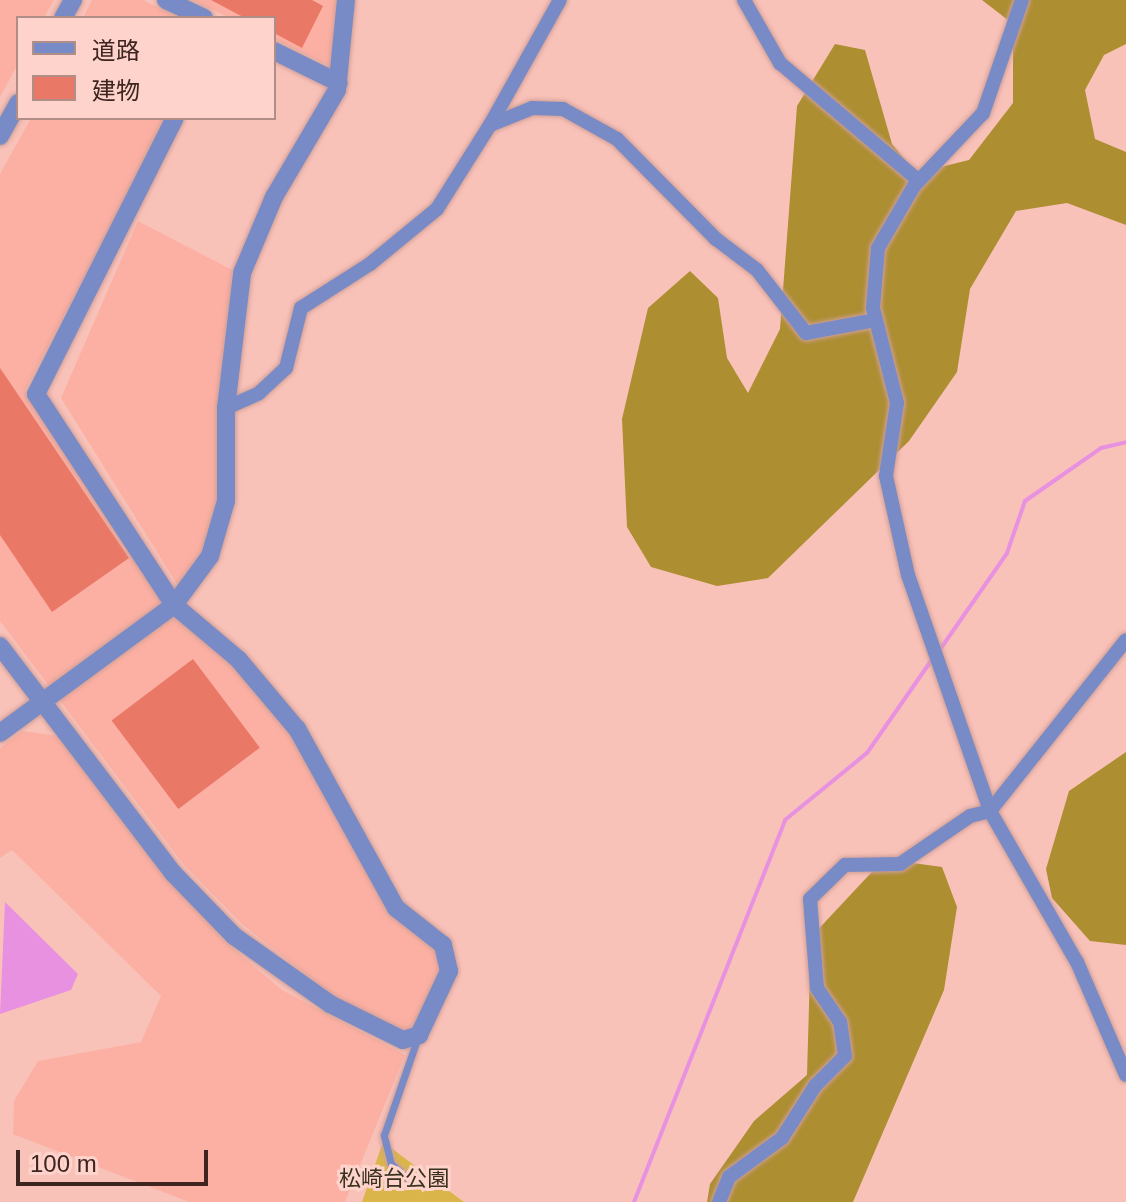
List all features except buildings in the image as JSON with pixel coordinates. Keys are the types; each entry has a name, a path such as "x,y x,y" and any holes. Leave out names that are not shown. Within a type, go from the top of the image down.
{"street":[{"path":"166,0 200,16"},
{"path":"0,733 174,605 210,556 221,526 234,311 252,243 339,83 346,0"},
{"path":"226,408 277,380 301,308 370,264 437,209 490,125 560,0"},
{"path":"744,0 780,63 919,181"},
{"path":"1022,0 983,113 919,181 878,248 875,320 893,366 897,403 886,476 908,575 990,811 1077,962 1126,1075"},
{"path":"276,52 339,83"},
{"path":"0,136 16,107"},
{"path":"490,125 532,108 563,109 587,120 646,164 716,239 757,270 806,333 875,320"},
{"path":"0,646 173,873 234,936 330,1004 403,1040 419,1035 449,971 443,945 396,908 323,772 262,684 174,605 36,394 174,120"},
{"path":"719,1202 729,1177 782,1138 845,1056 840,1022 817,988 810,899 845,865 900,864 990,811 1126,640"}],"lane":[{"path":"412,1182 391,1164 384,1135 419,1035"}],"shaded area":[{"path":"0,0 54,0 45,16 16,16 16,68 0,97"},
{"path":"92,0 143,0 175,16 84,16"},
{"path":"192,0 340,0 333,67 276,40 276,16 226,16"},
{"path":"982,0 1126,0 1126,44 1104,55 1085,90 1095,139 1126,152 1126,225 1067,203 1016,211 970,289 957,372 909,441 768,578 717,586 651,567 627,527 622,419 648,308 690,271 718,298 727,358 748,393 780,329 797,106 835,44 865,50 892,144 916,173 969,160 1013,103 1013,24"},
{"path":"30,120 166,120 25,390 164,607 244,673 296,734 374,883 438,948 442,972 410,1033 339,1000 242,924 184,865 0,621 0,174"},
{"path":"138,221 232,270 218,494 208,543 177,584 61,398"},
{"path":"22,731 59,736 223,940 282,990 405,1055 345,1202 189,1202 13,1134 14,1101 38,1061 141,1042 161,996 12,850 0,858 0,748"},
{"path":"1126,752 1126,945 1090,941 1052,898 1046,869 1069,791"},
{"path":"884,859 942,867 957,907 944,990 853,1202 707,1202 710,1184 754,1121 807,1075 811,937"},
{"path":"5,902 78,974 71,990 0,1014"}],"green space":[{"name":"松崎台公園","path":"383,1142 464,1202 362,1202"}],"waterway":[{"path":"939,651 1007,553 1025,501 1101,448 1126,442"},
{"path":"634,1202 785,820 867,753 933,658"}]}
